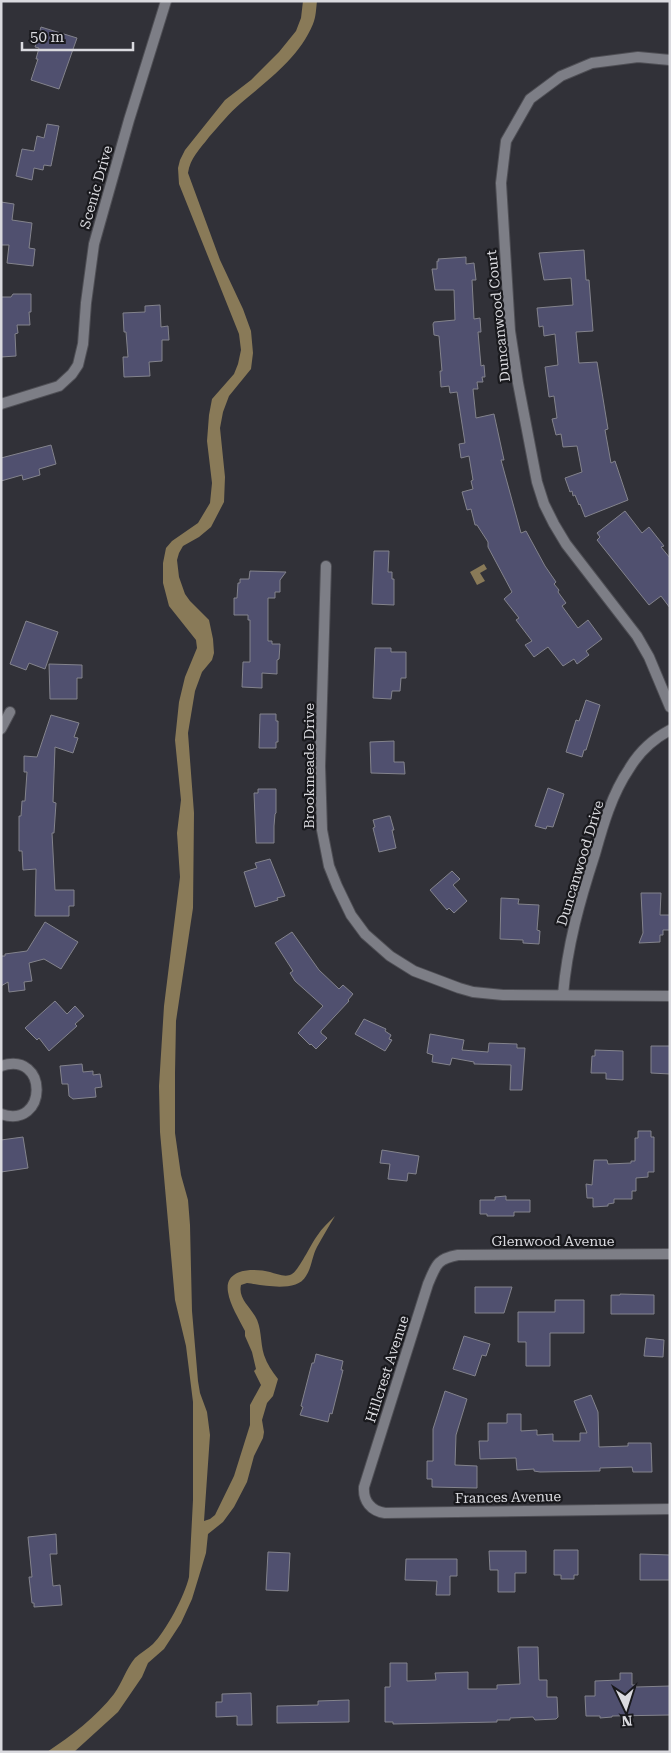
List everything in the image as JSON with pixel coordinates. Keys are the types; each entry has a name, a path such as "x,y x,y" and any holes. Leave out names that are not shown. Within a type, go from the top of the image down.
{"street":[{"name":"Scenic Drive","path":"1,404 50,390 66,382 78,365 81,356 94,244 166,1"},
{"name":"Duncanwood Court","path":"670,60 638,57 592,63 560,76 530,99 506,140 501,183 510,331 537,482 544,504 566,544 636,636 649,658 670,707"},
{"name":"Brookmeade Drive","path":"326,566 320,766 322,830 329,866 347,908 359,926 377,945 403,964 459,988 480,993 522,996 670,996"},
{"path":"1,729 10,712"},
{"name":"Duncanwood Drive","path":"563,995 568,951 580,901 612,801 628,769 638,756 649,744 670,730"},
{"path":"1,1066 14,1064 26,1068 36,1080 38,1091 34,1104 25,1112 13,1116 1,1114"},
{"name":"Glenwood Avenue","path":"439,1262 447,1257 458,1255 670,1254"},
{"name":"Hillcrest Avenue","path":"364,1486 428,1284 439,1262"},
{"name":"Frances Avenue","path":"364,1486 365,1500 373,1509 385,1513 670,1509"}],"shaded area":[{"path":"303,1 317,1 313,24 300,47 282,68 224,120 196,154 188,173 220,260 251,331 253,353 251,369 229,396 223,412 220,428 225,477 224,502 211,527 199,537 183,546 177,560 179,577 185,594 209,620 214,653 212,660 202,672 195,691 188,733 194,813 193,908 176,1021 175,1073 175,1133 181,1175 188,1200 192,1311 198,1381 207,1412 210,1435 204,1521 215,1515 234,1476 250,1425 250,1405 261,1385 254,1371 256,1369 245,1331 231,1302 228,1284 235,1274 249,1270 284,1276 292,1274 298,1268 319,1233 335,1216 317,1247 308,1273 301,1281 295,1285 279,1287 247,1283 241,1285 241,1294 259,1325 265,1358 278,1379 273,1396 267,1403 262,1420 263,1438 254,1456 247,1482 234,1507 223,1522 208,1534 206,1553 192,1599 181,1623 164,1649 148,1663 142,1677 118,1712 74,1752 47,1752 83,1726 114,1694 135,1658 153,1644 164,1631 179,1603 189,1577 193,1500 193,1402 186,1346 175,1300 160,1132 159,1086 164,1006 180,877 177,833 181,800 175,740 179,702 185,677 197,648 196,640 169,606 163,583 163,563 166,548 172,541 198,523 210,503 212,483 207,441 212,399 234,374 241,350 239,334 179,184 178,168 185,150 225,100 251,80 279,52 296,31 301,18"},
{"path":"484,564 487,569 480,573 485,581 477,585 470,572"}],"building":[{"path":"41,27 77,38 59,89 31,80 38,59 36,59 39,48 35,47"},
{"path":"47,124 59,126 51,166 44,165 43,170 34,168 32,180 16,176 22,149 34,151 37,136 44,138"},
{"path":"1,202 14,204 12,220 32,223 29,248 35,249 33,266 7,263 9,245 1,245"},
{"path":"584,250 586,280 589,280 593,331 576,332 579,363 597,362 608,429 605,430 611,463 615,461 628,500 585,517 575,495 573,496 572,491 570,492 565,478 582,472 577,446 563,447 561,434 556,435 552,419 557,418 554,396 549,397 545,367 558,365 555,334 544,336 543,326 539,327 537,308 573,305 571,278 544,280 539,253"},
{"path":"466,257 466,264 474,263 476,280 472,280 474,319 480,318 481,332 478,332 481,366 484,365 485,377 482,377 483,382 477,382 478,389 473,389 476,418 494,414 504,460 501,460 521,533 526,531 556,582 554,584 566,603 562,606 578,628 588,620 602,639 586,651 589,655 577,664 574,659 563,666 548,647 534,657 525,645 532,641 516,620 519,618 504,599 512,592 488,547 488,542 477,525 475,525 471,509 467,510 462,492 473,489 469,456 461,458 459,444 465,443 457,392 450,393 449,386 441,387 440,371 442,371 439,336 434,335 433,324 434,322 455,320 454,290 435,290 432,269 437,269 438,259"},
{"path":"13,294 31,294 30,325 17,325 18,333 15,334 16,356 1,357 1,297 11,297"},
{"path":"160,305 161,327 168,326 169,340 162,340 162,361 149,362 150,376 124,377 123,357 128,357 123,313 145,312 145,306"},
{"path":"51,445 56,464 39,469 40,475 23,480 22,475 1,481 1,458"},
{"path":"625,511 642,533 649,527 664,546 661,547 670,558 670,608 661,596 649,605 597,540 600,537 597,533"},
{"path":"374,551 389,551 388,572 392,572 392,579 394,579 394,605 372,604"},
{"path":"250,571 286,572 280,580 280,592 275,592 275,598 268,598 268,641 272,641 272,644 280,644 279,659 277,660 277,674 262,673 262,688 242,687 243,662 250,662 250,620 248,620 248,615 234,615 234,598 237,598 238,583 240,583 240,579 249,579"},
{"path":"26,621 58,632 45,669 29,663 26,670 10,664"},
{"path":"375,648 391,648 391,652 406,652 406,678 401,678 400,691 392,691 391,699 373,698"},
{"path":"49,664 82,665 82,678 77,678 77,699 50,699"},
{"path":"586,700 600,705 582,757 566,752 576,720 579,721"},
{"path":"260,714 276,714 278,742 276,742 276,748 259,748"},
{"path":"51,715 79,723 74,737 78,738 73,753 55,747 53,802 56,803 54,833 52,833 55,890 74,890 74,906 69,906 69,916 35,916 36,869 23,870 22,851 19,851 19,816 21,816 22,801 25,801 27,772 24,772 24,756 37,757"},
{"path":"394,741 394,762 404,762 405,774 371,773 370,742"},
{"path":"548,788 564,794 553,827 547,826 546,829 535,826"},
{"path":"258,789 276,789 274,843 256,843 254,793 258,793"},
{"path":"390,816 394,830 392,830 396,848 379,852 373,820"},
{"path":"270,859 285,896 255,907 244,872 257,868 255,863"},
{"path":"452,871 460,879 453,885 467,901 454,913 449,908 447,910 430,890"},
{"path":"641,893 661,893 660,915 670,915 670,930 663,930 663,935 660,935 660,942 639,943 643,933"},
{"path":"501,898 519,899 518,904 539,905 537,930 540,931 539,944 523,943 523,940 500,939"},
{"path":"45,922 78,942 61,969 44,959 29,963 32,981 24,982 25,990 9,992 8,982 1,986 1,956 27,951"},
{"path":"292,932 319,970 339,989 343,985 353,994 349,1001 321,1031 327,1038 316,1049 298,1033 323,1006 295,981 290,973 293,971 275,943"},
{"path":"55,1001 67,1014 75,1006 84,1016 75,1024 77,1026 49,1051 39,1038 37,1040 25,1028"},
{"path":"364,1019 386,1029 385,1031 391,1035 389,1039 392,1040 385,1051 355,1034"},
{"path":"430,1034 464,1040 462,1050 488,1052 489,1043 517,1044 517,1048 525,1048 522,1090 510,1090 511,1065 474,1064 474,1062 452,1058 450,1065 432,1062 433,1055 427,1053"},
{"path":"651,1046 670,1046 670,1074 651,1073"},
{"path":"595,1050 623,1051 623,1080 606,1079 606,1073 591,1073 592,1056 595,1056"},
{"path":"82,1064 83,1072 93,1071 93,1075 100,1074 102,1087 95,1088 96,1097 73,1099 69,1096 68,1084 62,1084 60,1066"},
{"path":"638,1131 651,1131 651,1137 654,1137 654,1172 648,1172 648,1177 636,1178 636,1191 632,1191 632,1199 614,1199 614,1203 608,1204 608,1206 593,1207 593,1198 587,1198 586,1184 592,1185 594,1160 607,1160 608,1164 631,1163 631,1161 635,1161 635,1138 638,1138"},
{"path":"23,1137 28,1168 1,1172 1,1140"},
{"path":"382,1150 419,1156 416,1174 408,1173 407,1181 388,1179 390,1164 380,1163"},
{"path":"506,1196 506,1200 530,1200 530,1212 514,1212 514,1216 487,1216 487,1214 480,1214 480,1200 495,1200 495,1197"},
{"path":"475,1287 512,1287 504,1313 475,1313"},
{"path":"611,1295 654,1295 654,1314 611,1314"},
{"path":"555,1300 584,1300 584,1333 550,1333 550,1366 526,1366 526,1342 518,1342 518,1312 555,1312"},
{"path":"464,1336 490,1344 486,1356 482,1355 475,1376 453,1369"},
{"path":"646,1338 664,1340 663,1357 644,1356"},
{"path":"316,1354 343,1361 341,1370 343,1370 332,1414 330,1413 328,1422 300,1415 312,1363 314,1363"},
{"path":"445,1391 467,1399 456,1435 455,1465 477,1466 477,1488 432,1487 432,1479 427,1479 427,1461 433,1461 433,1429"},
{"path":"591,1395 598,1412 599,1447 628,1446 628,1443 651,1443 652,1472 633,1472 632,1467 600,1468 600,1471 540,1472 534,1471 534,1469 517,1470 516,1458 480,1459 479,1441 488,1441 488,1423 507,1423 507,1414 521,1414 521,1431 537,1430 537,1435 553,1434 553,1441 580,1441 580,1433 587,1433 574,1401"},
{"path":"56,1534 57,1554 50,1554 53,1586 60,1585 62,1605 34,1607 29,1577 32,1577 28,1537"},
{"path":"554,1550 578,1550 578,1575 574,1575 574,1579 561,1579 561,1575 554,1575"},
{"path":"489,1551 526,1551 526,1573 515,1573 515,1592 498,1592 498,1570 490,1570"},
{"path":"268,1552 290,1553 288,1591 266,1590"},
{"path":"640,1554 670,1555 670,1580 640,1580"},
{"path":"406,1559 457,1559 457,1576 450,1576 450,1595 436,1595 437,1581 405,1580"},
{"path":"518,1647 538,1647 539,1680 547,1680 547,1697 557,1697 558,1717 556,1719 535,1720 533,1717 510,1718 510,1720 497,1720 497,1722 393,1724 393,1722 385,1722 385,1687 390,1687 390,1663 407,1663 407,1681 436,1680 435,1673 468,1672 468,1689 497,1689 497,1685 520,1684"},
{"path":"620,1673 632,1673 632,1685 636,1685 636,1687 670,1686 670,1715 600,1718 600,1716 586,1716 585,1696 595,1696 595,1681 620,1680"},
{"path":"251,1693 252,1725 237,1725 237,1716 216,1717 216,1702 222,1702 222,1694"},
{"path":"349,1700 349,1722 277,1723 277,1706 318,1705 318,1701"}]}
